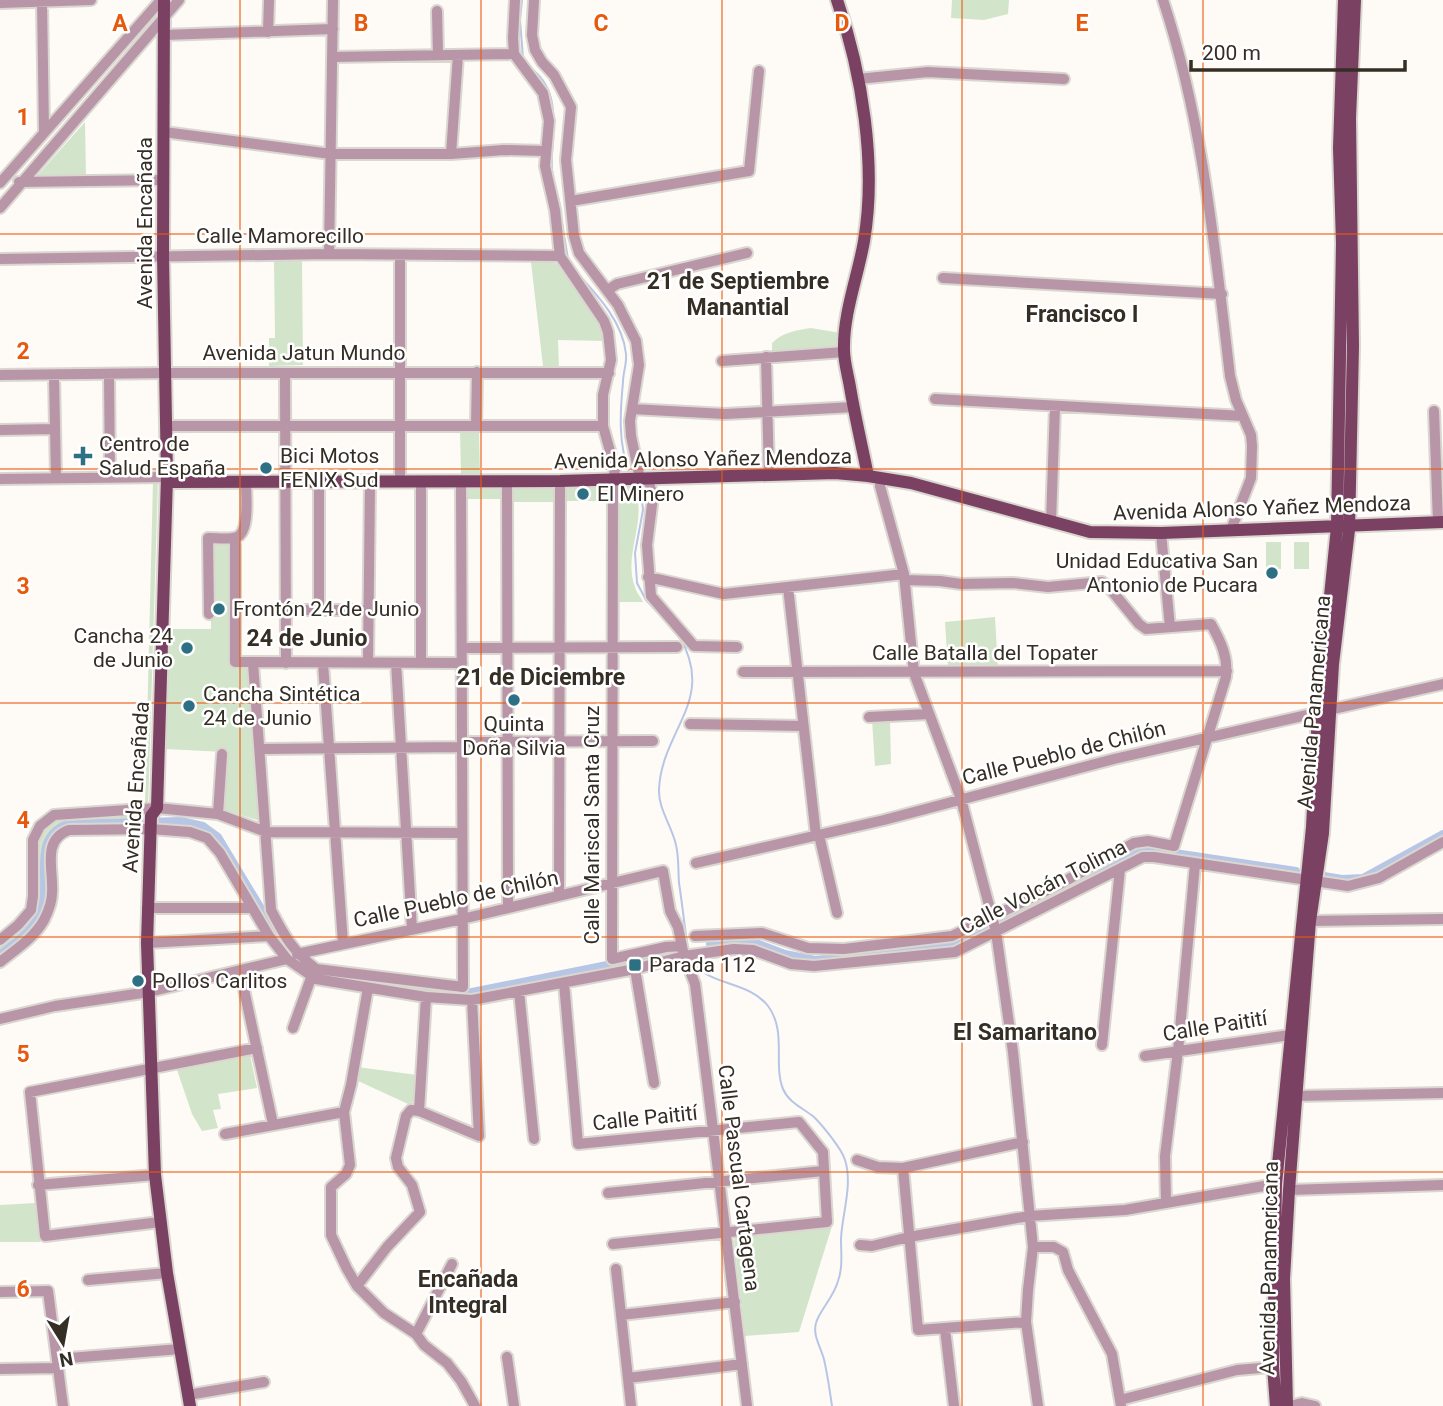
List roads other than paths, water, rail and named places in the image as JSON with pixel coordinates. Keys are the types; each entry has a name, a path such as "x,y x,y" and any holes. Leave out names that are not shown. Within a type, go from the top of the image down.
{"main road":[{"name":"Avenida Encañada","path":"162,0 167,479 147,943 155,1175 167,1273 189,1401"},
{"path":"837,0 849,34 868,153 868,206 844,352 854,407 874,477"},
{"name":"Avenida Panamericana","path":"1344,0 1348,24"},
{"name":"Avenida Panamericana","path":"1289,1406 1283,1187 1296,1096 1310,921 1312,827 1343,526 1347,321 1345,196 1339,148 1348,24 1354,0"},
{"name":"Avenida Alonso Yañez Mendoza","path":"167,479 284,483 507,482 835,473 874,477 943,491 1090,532 1161,533 1440,522"},
{"name":"Avenida Panamericana","path":"1276,1406 1273,1367 1290,1034 1311,881"}],"street":[{"path":"0,2 91,0"},
{"path":"0,183 162,0"},
{"path":"0,208 179,0"},
{"path":"268,32 269,0"},
{"path":"329,254 333,0"},
{"path":"516,0 514,54 542,93 550,121 545,166 555,209 561,256"},
{"path":"534,0 532,35 536,51 554,75 571,107 566,160 574,236 579,253 608,290 636,341 639,354 631,436 638,479 653,496 647,545 651,596 694,646 737,648"},
{"path":"1163,0 1193,119 1222,294 1230,376 1236,400 1251,435 1251,478 1231,530"},
{"path":"42,2 44,132"},
{"path":"437,11 438,55"},
{"path":"164,35 333,29"},
{"path":"332,57 514,54"},
{"path":"451,154 458,55"},
{"path":"571,201 749,171 759,71"},
{"path":"858,79 928,72 1064,79"},
{"path":"164,132 331,154 451,154 504,150 545,152"},
{"path":"0,183 163,180"},
{"path":"608,290 617,284 747,253"},
{"name":"Calle Mamorecillo","path":"0,259 329,254 561,256"},
{"path":"400,255 400,482"},
{"name":"Calle Mariscal Santa Cruz","path":"561,256 604,321 611,345 609,373 603,396 603,426 615,470 611,647 612,959 666,947 683,951"},
{"path":"943,278 1222,294"},
{"path":"722,361 844,352"},
{"path":"766,357 769,475"},
{"path":"476,426 477,372"},
{"path":"285,373 286,663"},
{"name":"Avenida Jatun Mundo","path":"0,375 609,373"},
{"path":"109,374 110,478"},
{"path":"54,375 57,478"},
{"path":"935,399 1243,416"},
{"path":"1051,522 1055,406"},
{"path":"632,409 725,414 854,407"},
{"path":"1434,411 1440,522"},
{"path":"166,426 603,426"},
{"path":"0,430 54,429"},
{"path":"874,477 880,486 904,577 914,673 961,799 994,926 1013,1052 1033,1247 1026,1322 1038,1406"},
{"name":"Avenida Alonso Yañez Mendoza","path":"0,479 167,479"},
{"path":"559,896 561,481"},
{"path":"209,614 208,538 235,538 241,534 246,525 246,482"},
{"path":"368,663 370,482"},
{"path":"421,482 421,663"},
{"path":"0,940 31,910 33,840 40,827 54,815 152,819 207,838 220,853 269,936 292,957 316,969 463,987 461,482"},
{"path":"507,482 508,908"},
{"path":"319,483 319,610"},
{"path":"1161,533 1170,627"},
{"path":"235,538 235,662 462,663"},
{"path":"649,576 724,594 904,577 961,584 1013,583 1048,587 1102,582 1142,627 1152,629 1211,624 1223,645 1227,671 1207,738"},
{"path":"788,587 817,836 836,913"},
{"path":"285,610 368,610"},
{"path":"462,648 677,646"},
{"path":"253,663 271,910 292,957"},
{"path":"323,663 343,943"},
{"path":"396,663 412,929"},
{"name":"Calle Batalla del Topater","path":"743,672 1227,671"},
{"name":"Calle Pueblo de Chilón","path":"696,863 817,836 1114,759 1443,684"},
{"path":"869,717 929,714"},
{"path":"690,724 803,726"},
{"name":"Calle Volcán Tolima","path":"292,957 311,978 426,997 472,1000 635,969 683,951 697,955 744,949 791,964 825,966 955,952 1058,885 1134,843 1148,841 1174,846 1207,738"},
{"path":"260,749 653,741"},
{"path":"218,814 222,754"},
{"path":"0,962 35,933 44,920 52,894 51,847 57,836 69,830 218,814 266,832 463,833"},
{"name":"Calle Volcán Tolima","path":"695,936 762,933 808,948 844,949 952,936 994,926 1143,858 1154,857 1348,886 1367,883 1443,842"},
{"path":"1166,1203 1165,1156 1178,1051 1195,864"},
{"path":"1102,1045 1120,869"},
{"name":"Calle Pueblo de Chilón","path":"0,1019 55,1006 149,992 343,943 462,919 663,871"},
{"name":"Calle Pascual Cartagena","path":"663,871 670,911 695,984 747,1406"},
{"path":"147,908 252,908"},
{"path":"1310,921 1443,919"},
{"path":"147,943 269,936"},
{"path":"635,969 654,1083"},
{"path":"240,971 274,1124"},
{"path":"293,1028 311,978"},
{"name":"Calle Paitití","path":"564,983 579,1144 799,1122 819,1145 824,1159 823,1171"},
{"path":"368,988 344,1112 350,1166 346,1174 331,1186 331,1235 358,1286 384,1313 416,1334 424,1345 447,1363 475,1406"},
{"path":"519,991 534,1139"},
{"path":"419,1111 426,997"},
{"path":"358,1286 387,1247 420,1212 412,1185 398,1167 396,1158 406,1116 411,1111 419,1111 479,1136 472,1000"},
{"name":"Calle Paitití","path":"1145,1056 1290,1034"},
{"path":"160,1222 45,1236 30,1092 257,1048"},
{"path":"1296,1096 1443,1093"},
{"path":"225,1134 344,1112"},
{"path":"857,1160 878,1167 903,1168 1023,1142"},
{"path":"903,1168 918,1330 1026,1322"},
{"path":"608,1193 823,1171 827,1222 614,1244"},
{"path":"38,1185 155,1175"},
{"path":"860,1245 872,1246 1029,1216 1125,1210 1283,1187 1443,1185"},
{"path":"1033,1247 1054,1247 1063,1252 1068,1270 1112,1354 1120,1403 1237,1370 1273,1367"},
{"path":"416,1334 452,1264"},
{"path":"616,1269 631,1406"},
{"path":"88,1280 167,1273"},
{"path":"0,1292 48,1291 62,1406"},
{"path":"621,1315 735,1302"},
{"path":"945,1329 954,1406"},
{"path":"0,1369 180,1349"},
{"path":"506,1357 514,1406"},
{"path":"628,1378 742,1364"},
{"path":"189,1401 264,1382"},
{"path":"1289,1406 1302,1403 1315,1406"}],"waterway":[{"path":"522,0 520,20 523,58"},
{"path":"533,70 543,80 552,104 552,169 560,207"},
{"path":"562,223 568,259"},
{"path":"579,275 609,311 624,343 626,357 621,429 623,452 630,474"},
{"path":"635,486 642,500 643,510 635,553 637,583 646,600 663,618"},
{"path":"679,636 689,658 692,678 690,697 662,768 659,796 677,850 687,942"},
{"path":"3,952 18,941 38,917 44,892 45,852 55,831 67,824 181,821 203,826 218,837 283,945 298,962"},
{"path":"1324,876 1363,878 1443,834"},
{"path":"710,944 751,941 785,954 815,960 951,945 1148,849 1296,871"},
{"path":"645,957 669,952"},
{"path":"331,976 457,995 622,962"},
{"path":"692,962 709,975 751,992 768,1006 777,1026 780,1080 783,1089 793,1102 822,1126 845,1160 848,1189 842,1229 841,1271 815,1328 824,1359 832,1406"}],"place":[{"name":"Centro de Salud España","path":"83,456"},
{"name":"Bici Motos FENIX Sud","path":"266,468"},
{"name":"El Minero","path":"583,494"},
{"name":"Unidad Educativa San Antonio de Pucara","path":"1272,573"},
{"name":"Frontón 24 de Junio","path":"219,609"},
{"name":"Cancha 24 de Junio","path":"187,648"},
{"name":"Quinta Doña Silvia","path":"514,700"},
{"name":"Cancha Sintética 24 de Junio","path":"189,706"},
{"name":"Parada 112","path":"635,965"},
{"name":"Pollos Carlitos","path":"138,981"}],"district":[{"name":"21 de Septiembre Manantial","path":"738,294"},
{"name":"Francisco I","path":"1082,314"},
{"name":"24 de Junio","path":"307,638"},
{"name":"21 de Diciembre","path":"541,677"},
{"name":"El Samaritano","path":"1025,1032"},
{"name":"Encañada Integral","path":"468,1292"}]}
